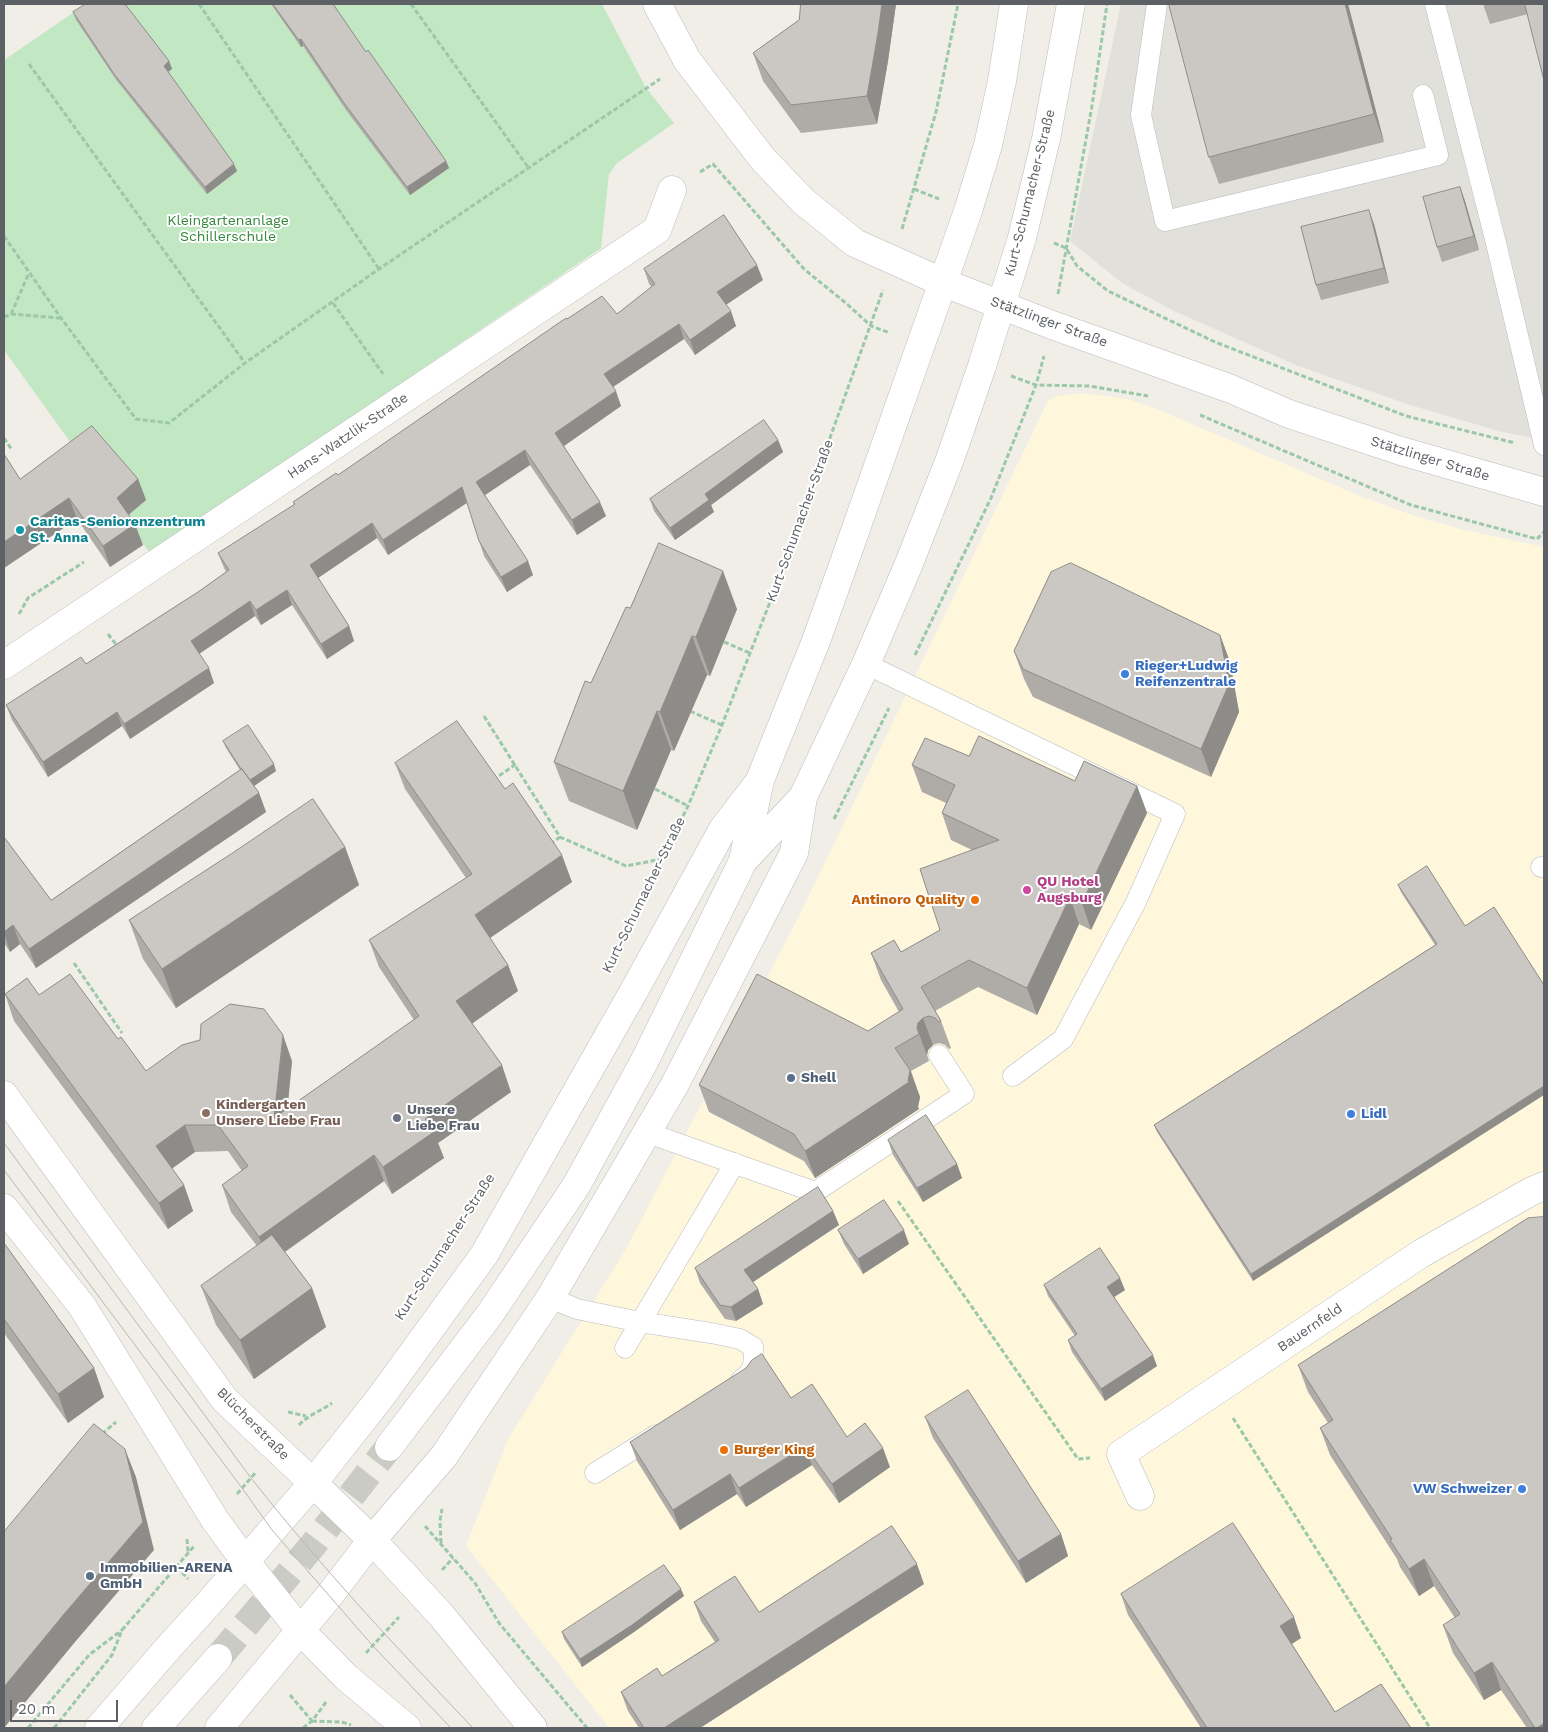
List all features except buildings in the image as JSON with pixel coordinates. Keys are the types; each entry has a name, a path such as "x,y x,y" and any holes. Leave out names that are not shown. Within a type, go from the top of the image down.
{"main road":[{"name":"Stätzlinger Straße","path":"657,4 687,60 762,158 804,201 856,243 942,282 1052,325 1230,388 1289,414 1401,451 1544,492"},
{"name":"Kurt-Schumacher-Straße","path":"389,1447 490,1314 576,1186 644,1062 743,861 760,780 842,571 968,211 988,145 1002,82 1014,4"},
{"name":"Kurt-Schumacher-Straße","path":"743,861 803,797 866,664 908,566 950,459 1022,238 1046,139 1071,4"},
{"name":"Hans-Watzlik-Straße","path":"4,665 657,230 672,190"},
{"path":"99,1728 168,1646 210,1602 313,1483 380,1398 484,1255 635,990 723,829 760,780"},
{"path":"220,1728 329,1596 372,1540 444,1456 550,1298 674,1086 794,854 803,797"},
{"name":"Blücherstraße","path":"4,1095 225,1400 372,1540 441,1615 533,1728"},
{"name":"Bauernfeld","path":"1121,1454 1422,1253 1544,1186"},
{"path":"4,1208 82,1306 215,1520 245,1561 300,1630 346,1677 407,1728"},
{"path":"1121,1454 1140,1496"},
{"path":"156,1728 218,1658"}],"lane":[{"path":"1157,4 1141,115 1165,221 1438,155 1423,95"},
{"path":"1435,4 1496,243 1544,445"},
{"path":"866,664 1175,814 1136,902 1063,1039 1013,1076"},
{"path":"648,1133 814,1192 964,1094 940,1055"},
{"path":"625,1348 735,1163"},
{"path":"550,1298 577,1308 640,1322 740,1339 754,1348 755,1363 746,1377 724,1392"},
{"path":"595,1473 669,1427"}],"path":[{"path":"199,4 379,269"},
{"path":"411,4 528,168"},
{"path":"914,189 936,112 958,4"},
{"path":"1108,4 1092,106 1066,248 1077,266 1108,291 1215,342 1406,416 1524,446"},
{"path":"4,236 61,318 136,419 168,423 246,363 379,269 687,60"},
{"path":"29,64 246,363"},
{"name":"Kurt-Schumacher-Straße","path":"619,946 688,806 722,725 784,566 871,326 804,269 713,164 672,190"},
{"path":"11,314 29,272"},
{"path":"333,302 401,400"},
{"path":"4,318 11,314 61,318"},
{"path":"1036,385 1089,386 1152,397"},
{"path":"1193,412 1411,505 1544,540"},
{"path":"4,438 12,450"},
{"path":"1537,539 1544,532"},
{"path":"19,615 28,598 84,562"},
{"path":"724,642 750,653"},
{"path":"113,654 120,650"},
{"path":"690,711 722,725"},
{"path":"484,716 560,836 626,866 662,859"},
{"path":"490,782 516,764"},
{"path":"655,790 688,806"},
{"path":"547,846 560,836"},
{"path":"74,963 122,1033"},
{"name":"Kurt-Schumacher-Straße","path":"435,1263 477,1196"},
{"path":"898,1201 1078,1459 1121,1454"},
{"path":"1216,1391 1430,1728"},
{"path":"28,1728 89,1655 122,1630 250,1478 307,1416 321,1411 336,1400"},
{"path":"101,1435 142,1401"},
{"path":"441,1543 475,1583 499,1623 587,1728"},
{"path":"303,1728 312,1721 346,1677 453,1558"},
{"path":"54,1728 112,1655 122,1630"},
{"path":"312,1721 342,1722 352,1725"}],"shaded area":[{"path":"1121,4 1544,4 1544,440 1502,432 1410,405 1298,366 1172,310 1122,283 1070,241"},
{"path":"1082,393 1127,399 1152,407 1362,497 1415,516 1460,529 1544,547 1544,1728 609,1728 466,1546 508,1439 626,1249 801,912 1048,401 1057,396"}],"green space":[{"name":"Kleingartenanlage Schillerschule","path":"86,4 602,4 646,88 674,123 617,163 609,174 601,248 150,553 4,350 4,60"}],"tunnel":[{"path":"218,1658 313,1545 389,1447"}],"tram line":[{"path":"4,1143 277,1511 359,1606 473,1728"},
{"path":"4,1170 272,1530 373,1646 451,1728"}],"place":[{"name":"Caritas-Seniorenzentrum St. Anna","path":"20,530"},
{"name":"Rieger+Ludwig Reifenzentrale","path":"1125,674"},
{"name":"QU Hotel Augsburg","path":"1027,890"},
{"name":"Antinoro Quality","path":"975,900"},
{"name":"Shell","path":"791,1078"},
{"name":"Kindergarten Unsere Liebe Frau","path":"206,1113"},
{"name":"Lidl","path":"1351,1114"},
{"name":"Unsere Liebe Frau","path":"397,1118"},
{"name":"Burger King","path":"724,1450"},
{"name":"VW Schweizer","path":"1522,1489"},
{"name":"Immobilien-ARENA GmbH","path":"90,1576"}]}
